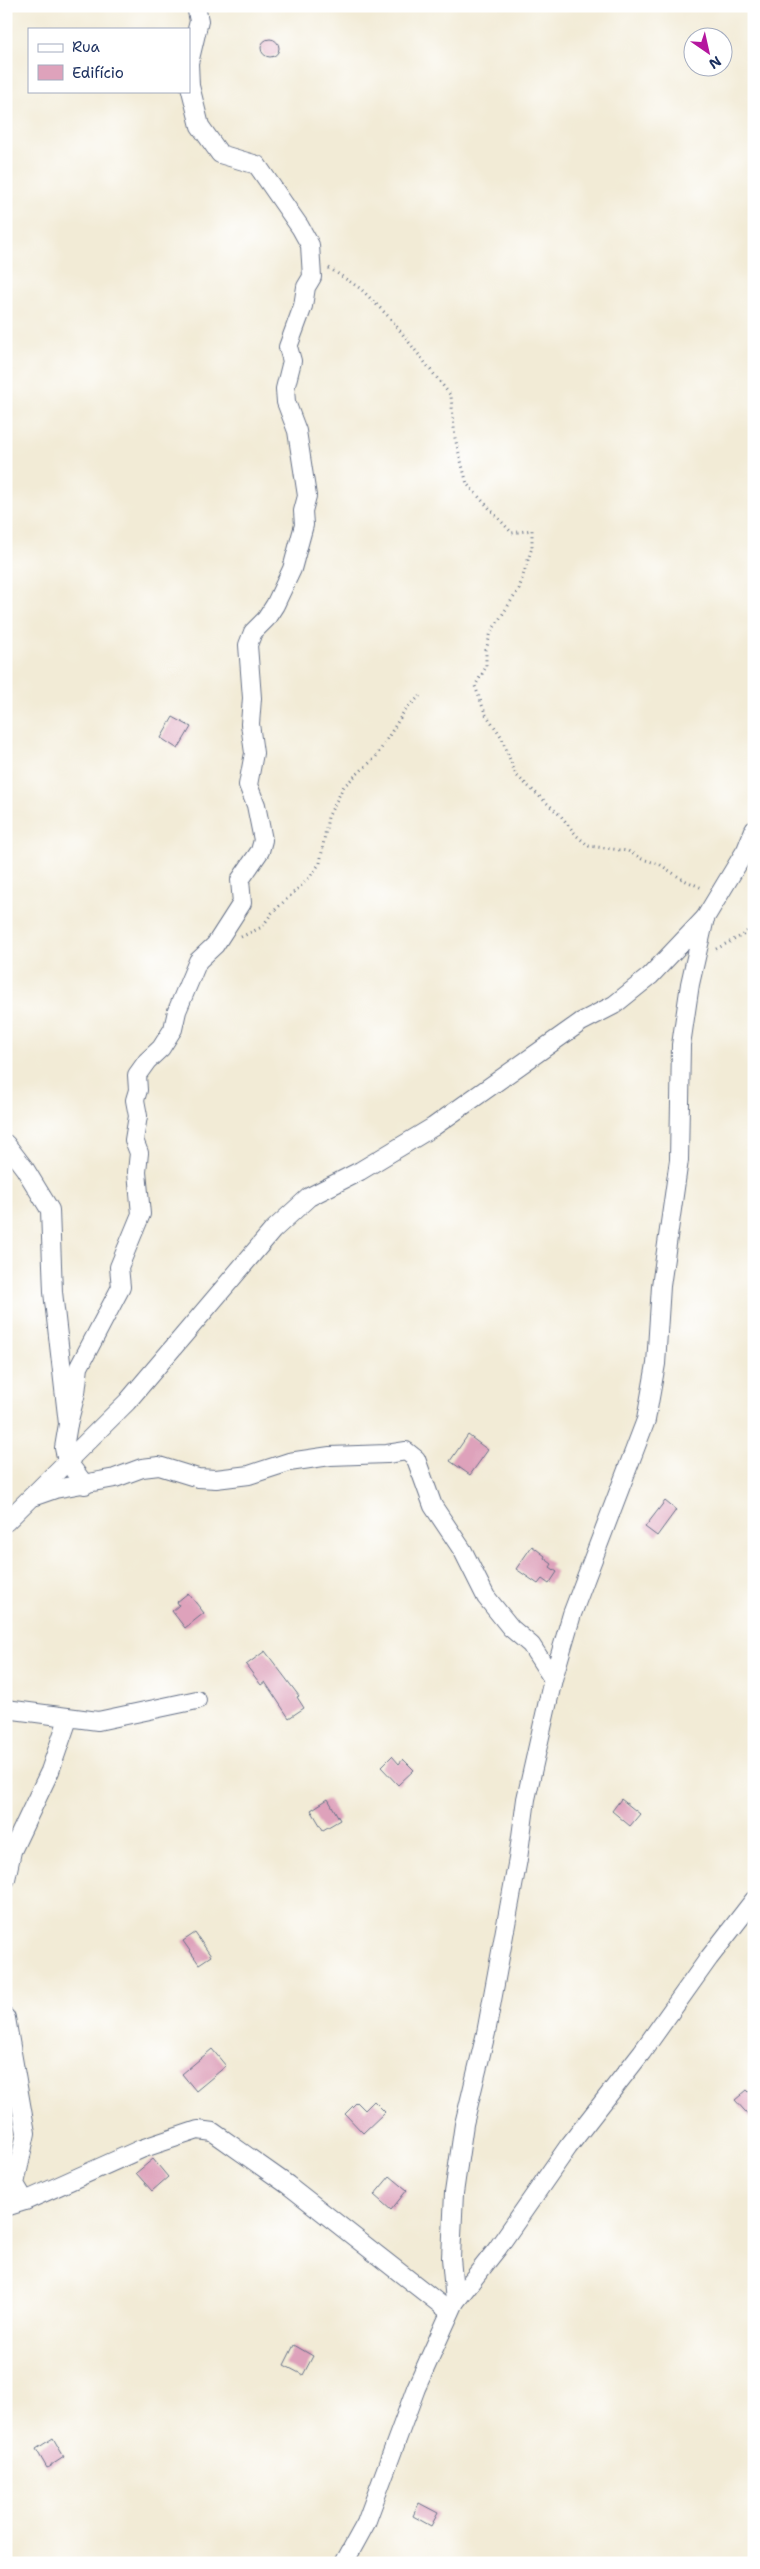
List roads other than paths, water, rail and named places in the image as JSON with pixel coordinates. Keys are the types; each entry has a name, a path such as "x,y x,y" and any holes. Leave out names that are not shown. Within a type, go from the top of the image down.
{"street":[{"path":"85,1485 67,1461 64,1448 76,1393 79,1367 121,1287 119,1267 141,1214 137,1172 139,1152 134,1140 138,1116 136,1100 138,1090 137,1075 147,1061 161,1048 173,1029 177,1011 190,977 198,961 214,945 242,903 240,880 260,851 263,840 256,805 248,785 254,753 250,724 252,698 248,645 253,632 266,619 292,569 304,525 303,511 307,496 297,431 286,402 285,389 292,361 288,346 303,306 306,287 312,277 310,245 300,227 257,165 220,154 200,126 190,86 190,71 198,21 196,6"},
{"path":"6,1522 127,1402 272,1230 308,1197 360,1171 432,1127 581,1022 614,1005 650,976 705,918 746,850 754,830"},
{"path":"453,2307 451,2258 454,2193 464,2124 486,2033 518,1859 526,1799 553,1679 572,1614 646,1420 656,1364 661,1286 679,1160 681,1045 705,918"},
{"path":"6,1144 25,1169 50,1210 53,1292 68,1424"},
{"path":"30,1499 54,1489 85,1485 115,1478 142,1468 159,1466 198,1478 216,1479 249,1475 289,1462 406,1451 416,1459 433,1506 463,1550 486,1597 511,1628 531,1646 553,1679"},
{"path":"6,1709 98,1721 197,1700"},
{"path":"6,1878 12,1851 50,1771 68,1718"},
{"path":"344,2563 366,2524 416,2388 453,2307 497,2249 568,2147 642,2052 709,1958 754,1900"},
{"path":"6,2018 26,2133 15,2184 25,2201"},
{"path":"6,2207 25,2201 141,2148 198,2130 213,2132 453,2307"}]}
